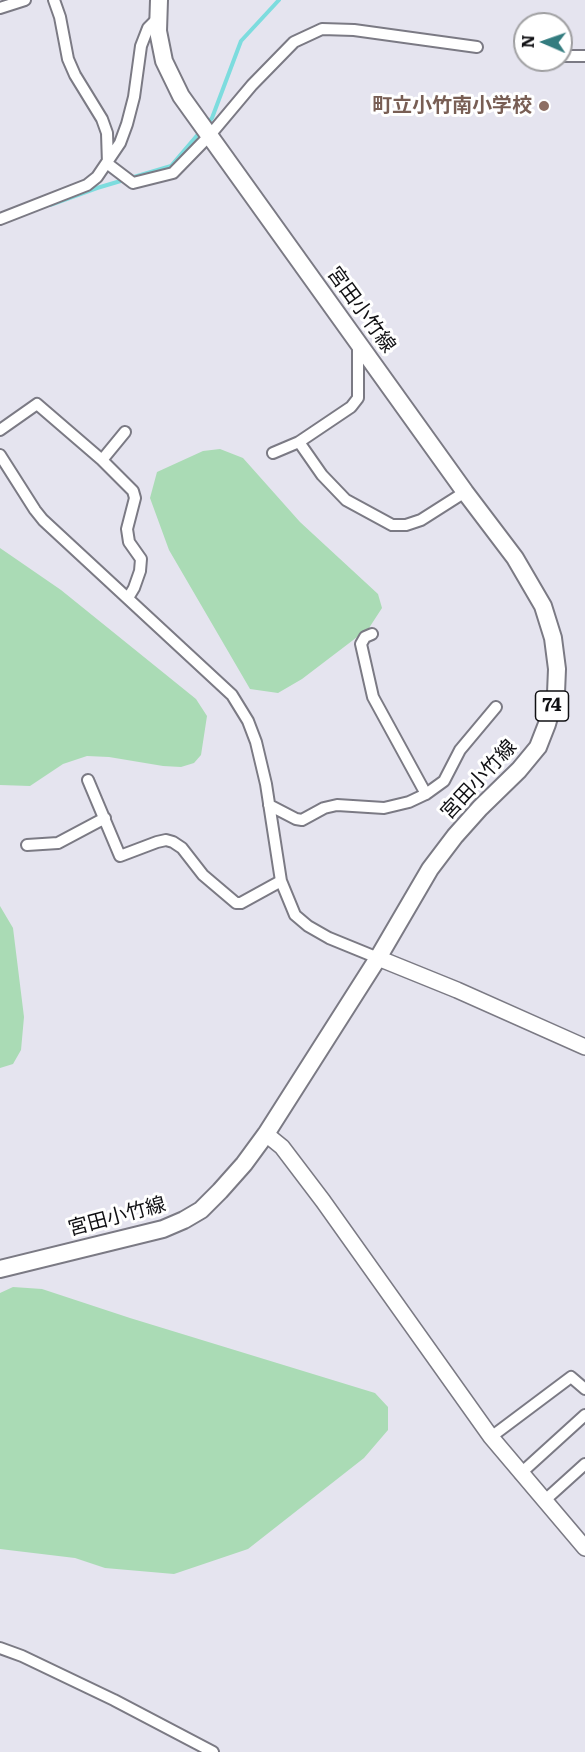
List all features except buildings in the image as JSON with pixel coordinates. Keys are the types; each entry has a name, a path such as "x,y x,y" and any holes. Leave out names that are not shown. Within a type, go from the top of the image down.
{"main road":[{"name":"宮田小竹線","path":"0,1269 163,1229 201,1210 220,1191 266,1134 378,958 430,869 455,836 538,747 556,693 557,669 553,638 543,606 515,558 465,492 181,96 164,61 158,31 159,0"}],"street":[{"path":"0,8 25,0"},
{"path":"54,0 60,16 68,59 102,119 107,133 108,164"},
{"path":"0,219 87,185 108,164 128,124 141,46 148,28 158,18"},
{"path":"108,164 133,183 173,173 294,42 322,29 354,30 477,47"},
{"path":"273,453 299,442 351,407 358,398 358,342"},
{"path":"0,430 38,404 102,460 133,491 135,498 127,529 129,542 141,559 140,571 128,598"},
{"path":"102,460 125,432"},
{"path":"299,442 321,475 346,500 392,525 406,525 421,520 465,492"},
{"path":"0,455 34,510 43,520 232,694 248,721 256,742 281,881 295,915 308,926 330,938 582,1042"},
{"path":"372,634 365,637 361,644 373,697 426,794"},
{"path":"269,805 302,820 330,806 384,808 409,802 426,794 444,781 460,750 496,708"},
{"path":"88,780 120,856 157,842 166,840 173,842 182,848 203,875 236,903 241,903 281,881"},
{"path":"27,844 58,843 105,818"},
{"path":"266,1134 282,1147 323,1201 491,1437 585,1548"},
{"path":"491,1437 571,1377 585,1389"},
{"path":"520,1474 585,1414"},
{"path":"544,1501 585,1464"},
{"path":"0,1648 22,1656 114,1700 207,1751"}],"green space":[{"path":"220,449 243,458 300,522 378,594 382,608 369,628 302,679 278,693 250,689 169,550 150,498 157,472 203,451"},
{"path":"0,548 61,590 196,699 207,716 201,755 194,763 181,767 163,766 109,757 87,756 63,764 30,786 0,785"},
{"path":"0,906 13,928 24,1017 21,1050 13,1064 0,1068"},
{"path":"13,1287 42,1289 375,1393 388,1407 388,1430 364,1458 248,1549 174,1574 105,1568 75,1558 0,1549 0,1293"}],"waterway":[{"path":"207,124 212,118 241,41 279,0"},
{"path":"50,205 171,166 200,132"}],"place":[{"name":"町立小竹南小学校","path":"544,106"}]}
